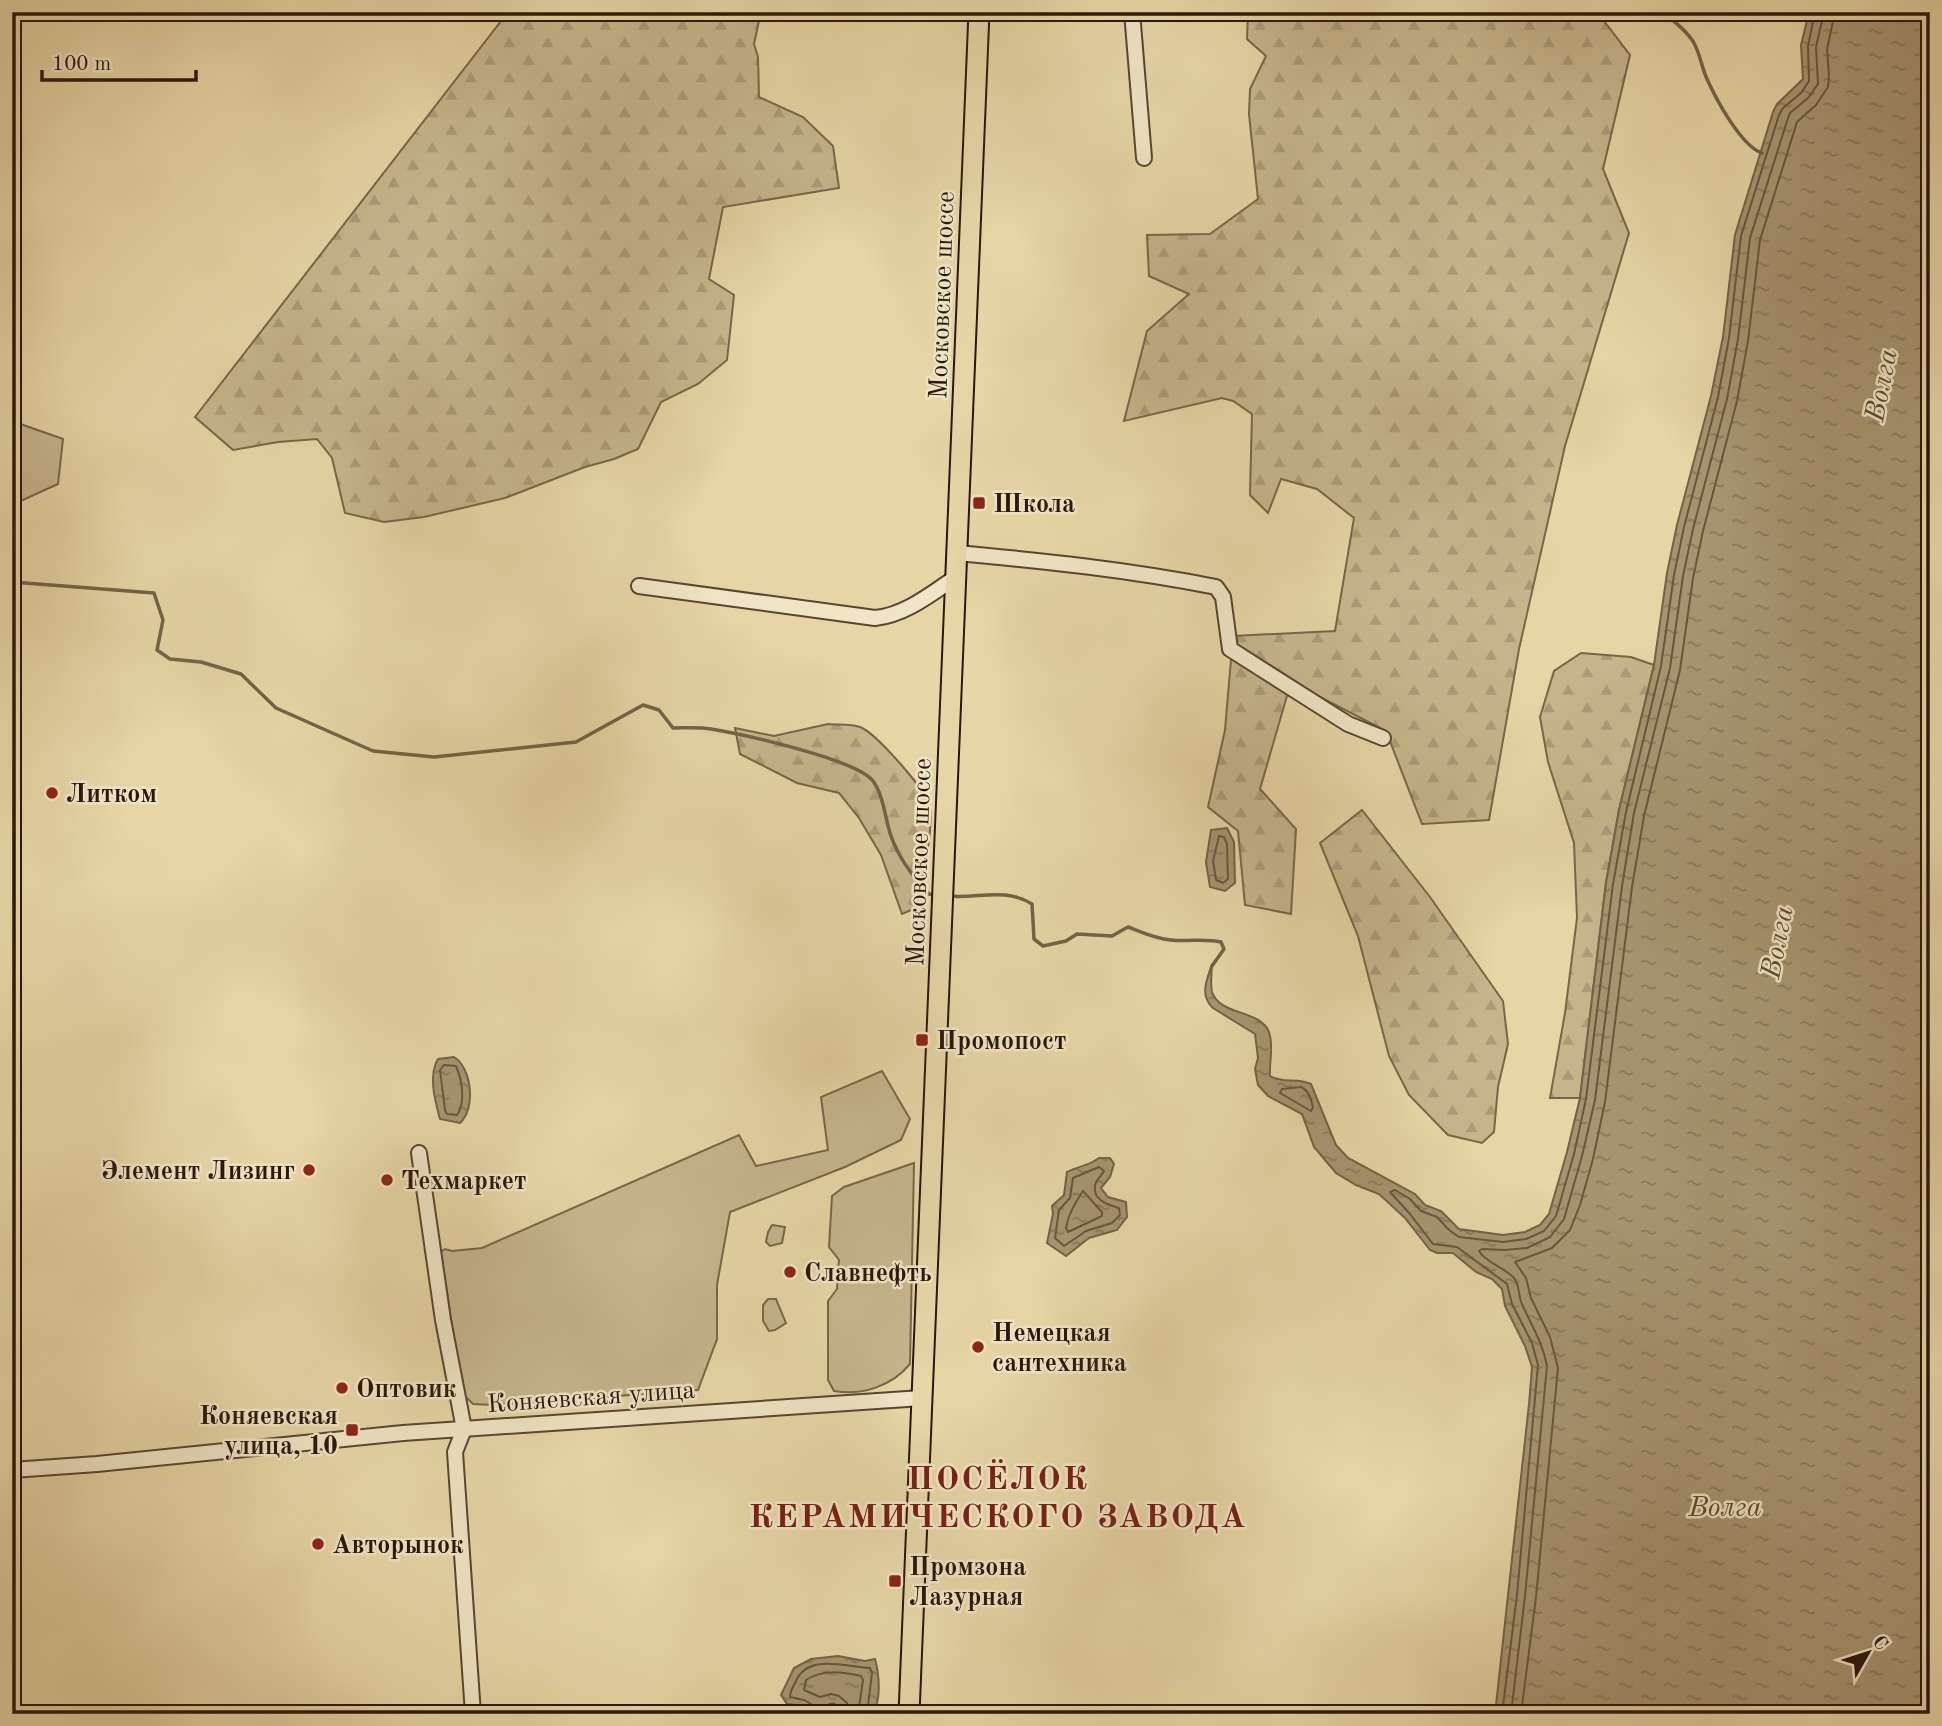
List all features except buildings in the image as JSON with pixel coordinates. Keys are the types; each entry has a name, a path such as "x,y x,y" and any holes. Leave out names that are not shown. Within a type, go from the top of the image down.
{"main road":[{"name":"Московское шоссе","path":"909,1714 979,12"}],"street":[{"path":"1132,12 1144,158"},
{"path":"957,553 1060,563 1216,587 1223,597 1230,649 1348,724 1383,738"},
{"path":"639,586 875,618 889,617 901,612 956,577"},
{"path":"419,1153 443,1320 464,1429 455,1452 473,1714"},
{"name":"Коняевская улица","path":"12,1470 97,1464 352,1437 922,1398"}],"green space":[{"path":"508,12 761,12 754,44 758,57 759,97 803,117 833,146 839,188 723,207 709,279 734,295 727,360 698,384 661,402 638,449 505,498 424,517 384,522 345,513 332,458 317,439 233,450 195,417"},
{"path":"1248,12 1597,12 1630,55 1603,169 1629,233 1565,446 1519,649 1489,820 1422,824 1386,731 1291,682 1260,789 1296,829 1291,914 1245,905 1238,831 1208,807 1225,730 1233,636 1335,631 1354,518 1317,489 1281,479 1268,513 1250,495 1252,414 1233,401 1222,398 1124,421 1147,331 1189,294 1149,276 1147,235 1210,234 1258,199 1249,114 1250,89 1266,56 1247,39"},
{"path":"12,421 63,439 58,484 12,505"},
{"path":"1581,653 1631,657 1654,665 1619,810 1606,883 1580,1098 1550,1098 1565,1013 1577,918 1574,843 1548,762 1540,717 1554,671"},
{"path":"828,724 856,726 867,731 900,763 927,799 930,807 930,832 916,908 902,914 881,855 859,818 839,793 797,783 740,754 735,728 774,736"},
{"path":"1362,810 1430,897 1503,1001 1508,1044 1498,1087 1494,1132 1482,1143 1448,1135 1409,1095 1389,1056 1358,936 1320,843"},
{"path":"882,1071 910,1119 901,1140 845,1167 730,1212 717,1285 717,1339 698,1390 494,1405 473,1404 462,1393 441,1252 445,1249 452,1251 482,1248 739,1135 756,1166 828,1150 821,1097"},
{"path":"914,1163 910,1364 903,1372 876,1388 855,1392 834,1391 828,1380 828,1301 837,1289 839,1260 829,1247 832,1196 844,1187"},
{"path":"772,1225 785,1227 782,1243 770,1246 766,1242"},
{"path":"768,1299 776,1299 786,1323 769,1331 763,1321 763,1305"}],"water":[{"name":"Волга","path":"1809,12 1930,12 1930,1714 1495,1714 1529,1404 1532,1367 1525,1346 1505,1306 1502,1289 1492,1279 1476,1272 1453,1253 1430,1250 1405,1218 1379,1194 1336,1173 1314,1147 1302,1114 1268,1096 1258,1085 1255,1034 1213,1008 1206,998 1205,987 1212,964 1211,989 1216,1000 1264,1025 1269,1032 1271,1043 1270,1076 1311,1084 1336,1145 1348,1158 1415,1194 1425,1205 1441,1211 1459,1229 1503,1235 1525,1232 1540,1225 1549,1214 1580,1098 1606,883 1619,810 1654,665 1677,525 1711,396 1723,337 1735,235 1773,112 1777,104 1803,79 1801,45"},
{"path":"1227,828 1234,842 1235,883 1225,891 1210,887 1206,862 1211,830"},
{"path":"454,1057 465,1070 470,1089 468,1108 460,1123 440,1119 433,1088 433,1073 438,1059"},
{"path":"1099,1158 1110,1158 1114,1164 1110,1177 1101,1188 1108,1197 1126,1202 1127,1217 1117,1230 1089,1238 1066,1256 1047,1243 1052,1206 1064,1195 1067,1172"},
{"path":"838,1656 865,1661 875,1659 878,1695 872,1714 831,1710 814,1712 802,1706 787,1704 781,1695 794,1668 811,1659"}],"waterway":[{"path":"1662,12 1680,26 1694,43 1707,79 1723,109 1738,132 1754,149 1762,153"},
{"path":"12,582 154,593 163,620 157,650 170,659 201,662 241,674 276,708 373,751 434,757 576,742 643,705 659,710 673,728 702,728 726,732 822,756 845,764 873,781 902,860 929,894 937,895"},
{"path":"948,896 1012,896 1032,904 1034,939 1043,946 1066,941 1077,934 1112,936 1128,927 1165,939 1221,942 1224,949 1212,966"}],"place":[{"name":"Школа","path":"979,503"},
{"name":"Литком","path":"52,793"},
{"name":"Промопост","path":"922,1040"},
{"name":"Элемент Лизинг","path":"309,1170"},
{"name":"Техмаркет","path":"387,1180"},
{"name":"Славнефть","path":"790,1272"},
{"name":"Немецкая сантехника","path":"978,1347"},
{"name":"Оптовик","path":"342,1388"},
{"name":"Коняевская улица, 10","path":"352,1430"},
{"name":"Авторынок","path":"318,1544"},
{"name":"Промзона Лазурная","path":"895,1581"}],"district":[{"name":"ПОСЁЛОК КЕРАМИЧЕСКОГО ЗАВОДА","path":"998,1496"}]}
